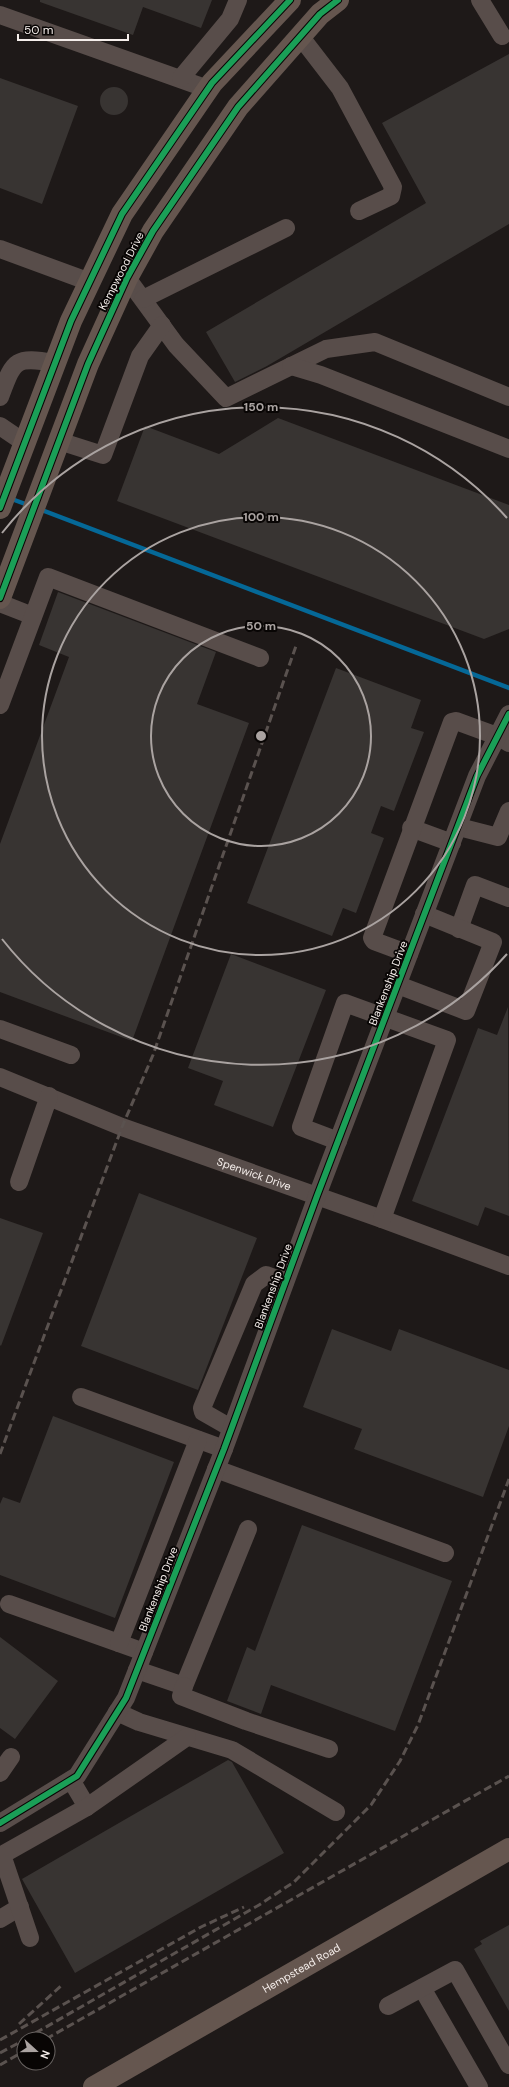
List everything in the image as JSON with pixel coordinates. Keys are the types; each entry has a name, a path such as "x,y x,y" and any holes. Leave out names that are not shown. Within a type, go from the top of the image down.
{"main road":[{"name":"Kempwood Drive","path":"3,500 71,321 122,214 208,89 290,0"},
{"name":"Kempwood Drive","path":"0,598 88,364 128,278 153,231 238,107 320,14 338,0"},
{"path":"27,437 59,441"},
{"name":"Hempstead Road","path":"94,2087 509,1849"}],"street":[{"path":"180,78 230,19 238,0"},
{"path":"480,0 502,36"},
{"path":"0,15 208,89"},
{"path":"300,36 340,88 393,187 391,196 359,211"},
{"path":"143,299 286,228"},
{"path":"0,249 90,282"},
{"path":"128,278 176,345 226,398 326,349 375,342 509,397"},
{"path":"59,441 103,455 140,356 162,325"},
{"path":"0,397 11,368 16,363 35,360 55,363"},
{"path":"291,366 321,375 509,449"},
{"path":"0,426 27,437"},
{"path":"0,704 7,667 33,616 48,577 260,658"},
{"path":"0,603 33,616"},
{"name":"Blankenship Drive","path":"1,1820 77,1776 126,1698 224,1449 316,1196 386,1017 477,776 503,740 509,714"},
{"path":"409,954 372,938 411,828 452,722 456,721 503,740"},
{"path":"411,828 455,835 498,838 509,811"},
{"path":"459,929 475,885 509,898"},
{"path":"398,985 466,1012 493,942 424,914"},
{"path":"338,1141 301,1127 345,1003 447,1040 382,1219"},
{"path":"0,1029 71,1055"},
{"name":"Spenwick Drive","path":"0,1077 122,1127 382,1219 509,1266"},
{"path":"18,1182 49,1096"},
{"path":"231,1428 203,1412 202,1408 254,1284 266,1275 285,1282"},
{"path":"81,1397 224,1449"},
{"path":"119,1643 198,1440"},
{"path":"216,1469 445,1553"},
{"path":"248,1529 181,1696 246,1721 329,1749"},
{"path":"9,1604 144,1652"},
{"path":"137,1670 184,1686"},
{"path":"117,1712 139,1722 232,1750 336,1812"},
{"path":"30,1938 7,1911 1,1854 86,1807 187,1737"},
{"path":"0,1773 11,1757"},
{"path":"71,1780 86,1807"},
{"path":"388,2006 455,1970 509,2065"},
{"path":"422,1988 479,2087"}],"building":[{"path":"40,0 212,0 201,28 143,7 133,35 40,2"},
{"path":"509,54 509,224 267,366 235,382 206,332 426,203 382,123"},
{"path":"0,78 78,106 42,204 0,188"},
{"path":"114,87 124,91 128,101 124,111 114,115 104,111 100,101 104,91"},
{"path":"278,418 509,505 509,629 484,639 117,501 145,426 219,454"},
{"path":"58,592 216,652 197,704 249,723 132,1041 0,992 0,844 69,657 39,645"},
{"path":"336,668 421,700 411,728 424,732 394,811 381,806 371,833 384,838 356,913 343,908 332,936 247,903"},
{"path":"231,954 326,990 273,1127 214,1105 223,1081 188,1068"},
{"path":"508,1007 509,1216 485,1207 478,1226 412,1201 478,1028 497,1035"},
{"path":"139,1193 257,1238 198,1390 81,1346"},
{"path":"0,1218 43,1233 1,1346 0,1345"},
{"path":"332,1329 391,1351 399,1329 509,1370 509,1426 483,1497 354,1449 362,1429 303,1407"},
{"path":"53,1416 174,1462 115,1618 0,1575 0,1504 3,1497 20,1503"},
{"path":"302,1525 452,1581 395,1731 271,1685 261,1714 227,1701 247,1647 255,1651"},
{"path":"0,1637 58,1681 15,1739 0,1728"},
{"path":"228,1760 232,1762 284,1853 75,1973 22,1879"},
{"path":"509,1925 509,2011 474,1949 482,1944 480,1941"}],"waterway":[{"path":"9,498 28,505"},
{"path":"39,509 509,688"}],"railway":[{"path":"0,1454 122,1127 153,1055 297,643"},
{"path":"39,2031 259,1905 294,1882 371,1805 400,1761 418,1725 509,1479"},
{"path":"56,2033 509,1776"},
{"path":"0,2040 201,1927 244,1907"},
{"path":"19,2024 62,1985"},
{"path":"0,2053 16,2044"},
{"path":"0,2065 16,2056"}],"cycle path":[{"path":"0,508 71,321 122,214 212,83 290,0"},
{"path":"0,598 88,364 127,278 153,231 238,107 320,14 338,0"},
{"path":"0,1823 77,1776 126,1698 224,1449 317,1196 477,776 509,714"}]}
